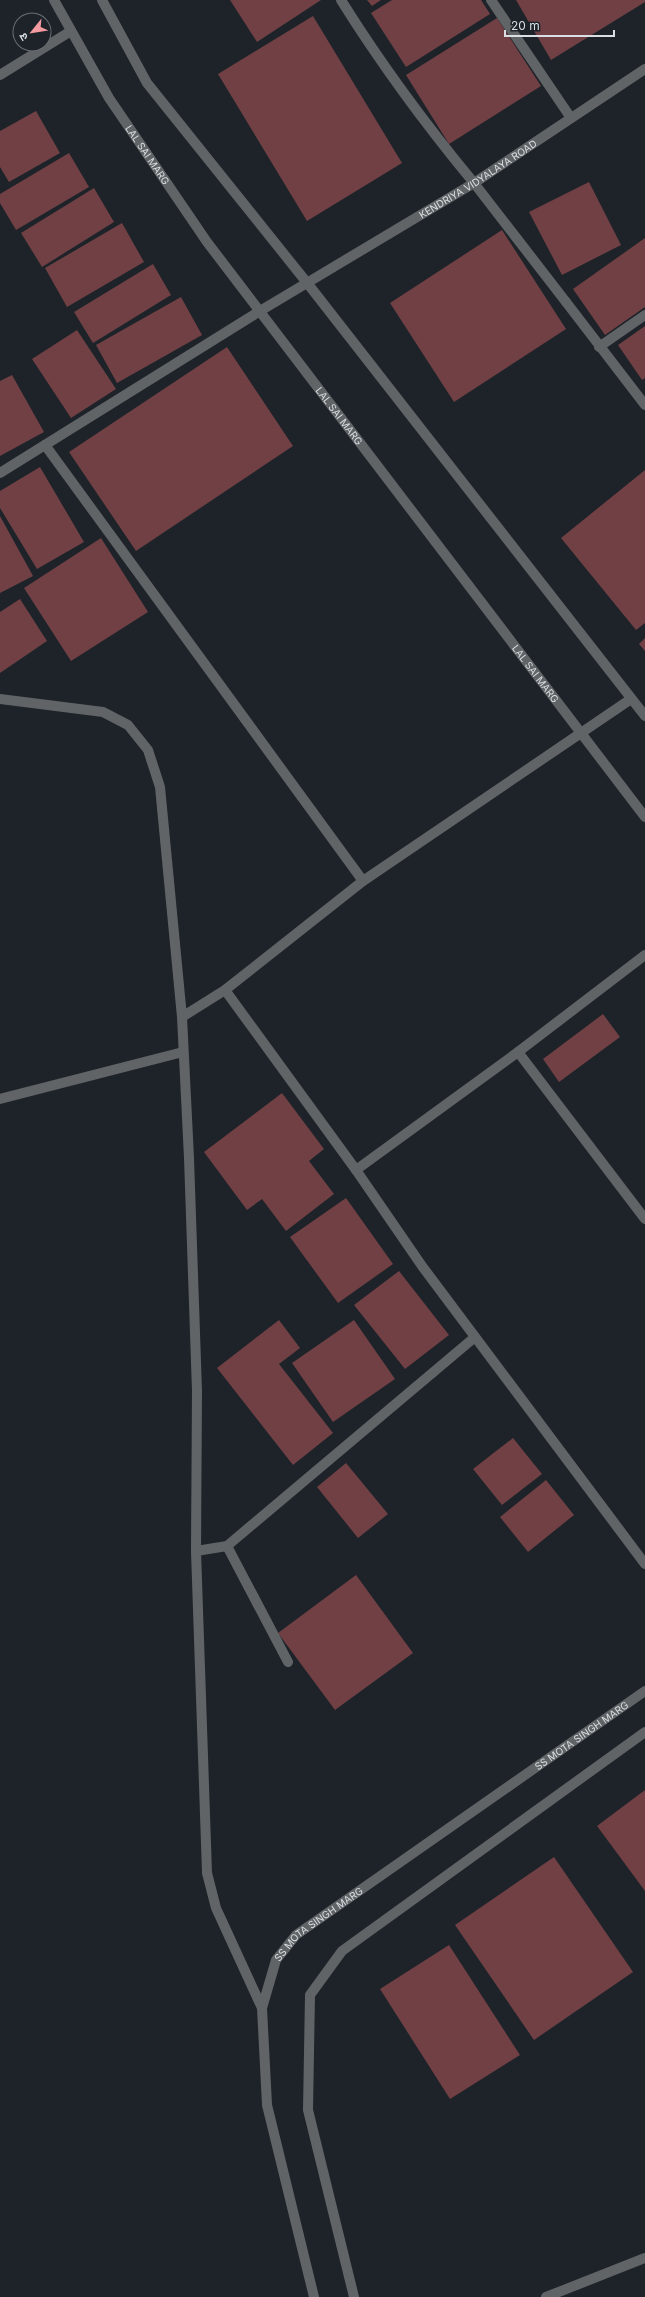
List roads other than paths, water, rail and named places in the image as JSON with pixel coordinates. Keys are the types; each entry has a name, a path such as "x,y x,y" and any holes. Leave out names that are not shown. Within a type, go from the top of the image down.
{"street":[{"name":"LAL SAI MARG","path":"54,0 113,104 207,242 645,818"},
{"path":"102,0 147,83 308,284 645,716"},
{"path":"341,0 369,45 434,136 474,183 645,405"},
{"path":"491,0 571,118"},
{"path":"0,75 71,30"},
{"name":"KENDRIYA VIDYALAYA ROAD","path":"0,473 260,311 308,284 474,183 645,69"},
{"path":"599,347 645,315"},
{"path":"45,445 363,881"},
{"path":"0,699 103,712 128,725 148,750 160,787 182,1017 197,1391 196,1551 207,1873 216,1908 262,2008"},
{"path":"182,1017 225,990 363,881 631,699"},
{"path":"356,1170 518,1052 645,955"},
{"path":"225,990 356,1170 422,1266 645,1564"},
{"path":"0,1099 183,1052"},
{"path":"518,1052 645,1219"},
{"path":"196,1551 227,1546 475,1337"},
{"path":"227,1546 288,1662"},
{"name":"SS MOTA SINGH MARG","path":"314,2297 267,2105 262,2008 276,1960 296,1935 645,1690"},
{"path":"354,2297 308,2110 310,1995 342,1951 645,1732"},
{"path":"546,2297 645,2258"}]}
